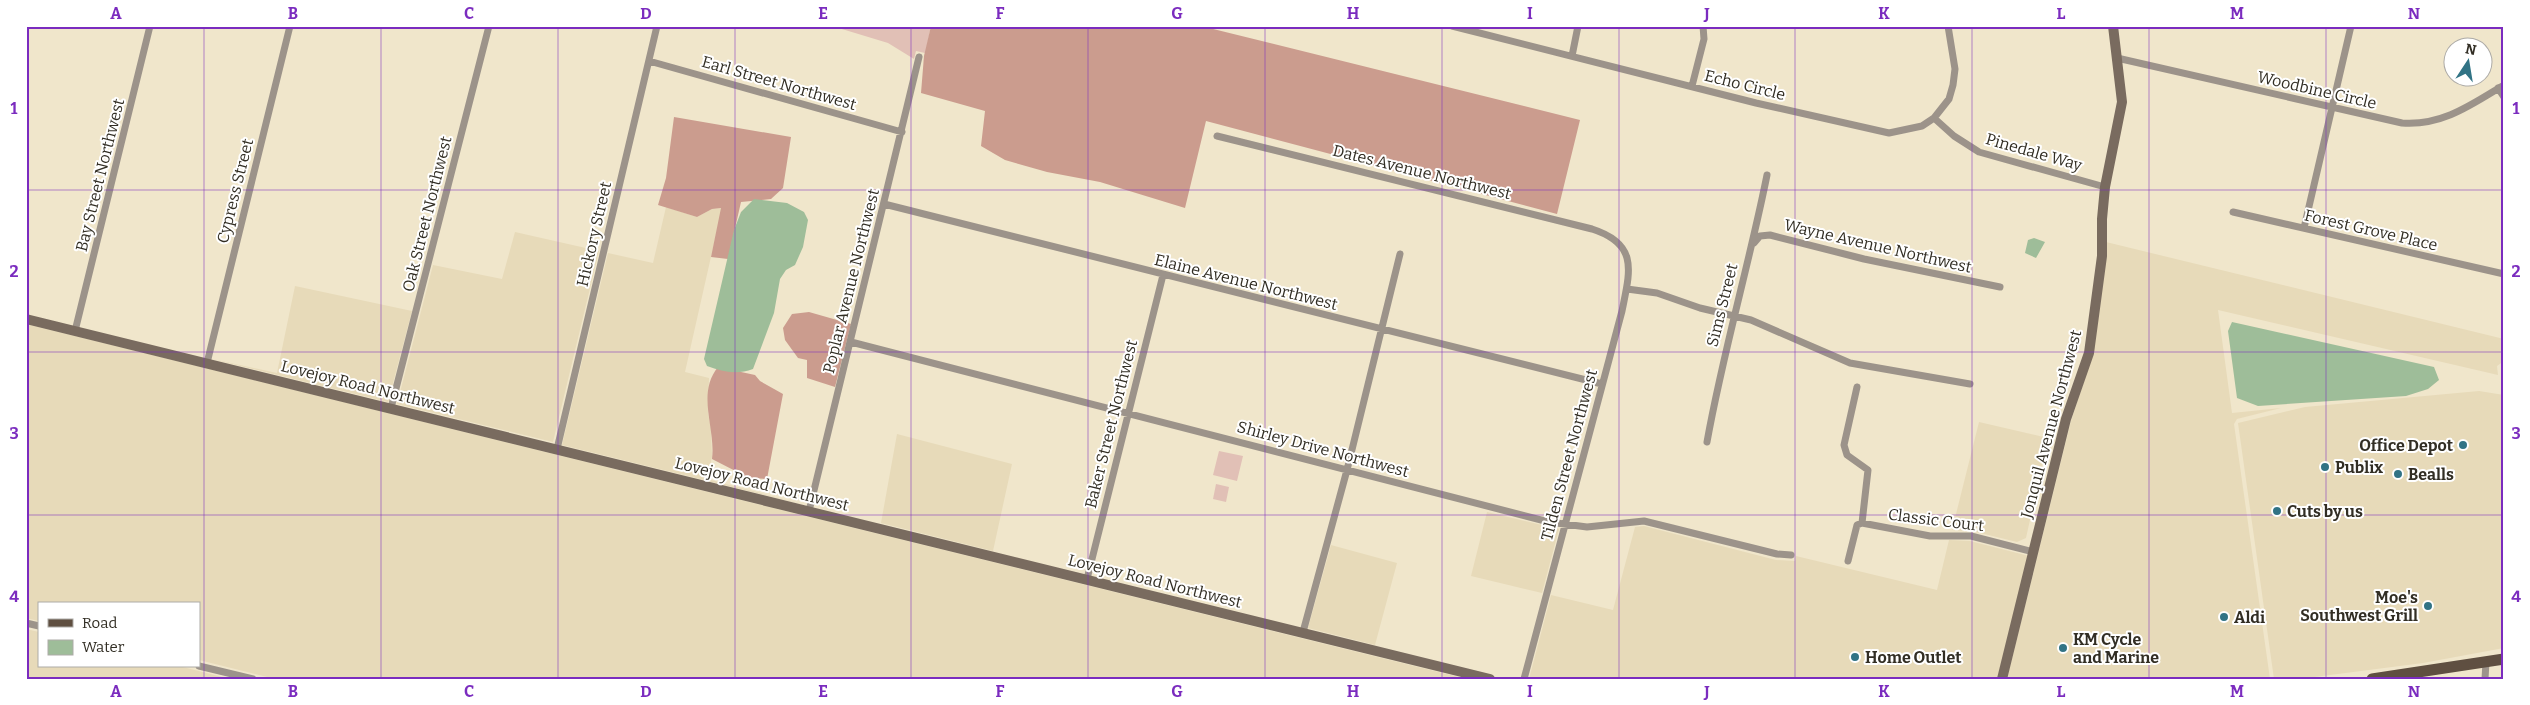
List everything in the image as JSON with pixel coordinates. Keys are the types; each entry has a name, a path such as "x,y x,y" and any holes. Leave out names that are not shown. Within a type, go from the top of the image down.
{"main road":[{"path":"2372,679 2504,660"}],"street":[{"name":"Bay Street Northwest","path":"75,331 150,26"},
{"name":"Cypress Street","path":"206,363 290,26"},
{"name":"Oak Street Northwest","path":"392,408 489,26"},
{"name":"Hickory Street","path":"556,449 657,26"},
{"name":"Echo Circle","path":"1452,26 1890,133 1915,129 1934,118 1949,100 1953,85 1954,69 1948,26"},
{"path":"1572,56 1578,26"},
{"path":"1692,86 1704,39 1703,26"},
{"name":"Jonquil Avenue Northwest","path":"2002,679 2066,419 2089,353 2102,256 2102,219 2105,187 2121,116 2122,86 2113,26"},
{"path":"2304,228 2351,26"},
{"name":"Poplar Avenue Northwest","path":"809,511 919,57"},
{"name":"Woodbine Circle","path":"2118,58 2402,123 2430,122 2459,112 2501,86"},
{"name":"Earl Street Northwest","path":"649,61 902,132"},
{"path":"2501,86 2504,97"},
{"name":"Pinedale Way","path":"1934,118 1954,136 1979,152 2105,187"},
{"name":"Dates Avenue Northwest","path":"1217,136 1471,198 1592,230 1618,241"},
{"name":"Sims Street","path":"1707,442 1733,315 1754,243 1767,175"},
{"name":"Elaine Avenue Northwest","path":"884,204 1602,384"},
{"name":"Forest Grove Place","path":"2233,212 2504,274"},
{"name":"Wayne Avenue Northwest","path":"1754,243 1760,236 1770,235 1864,259 2000,287"},
{"name":"Tilden Street Northwest","path":"1524,679 1627,289 1628,256 1618,241"},
{"path":"1303,632 1400,254"},
{"name":"Baker Street Northwest","path":"1087,579 1163,275"},
{"path":"1627,289 1657,293 1700,308 1751,320 1850,363 1970,384"},
{"name":"Lovejoy Road Northwest","path":"26,318 1490,679"},
{"name":"Shirley Drive Northwest","path":"851,342 1565,525 1587,527 1644,521 1777,554 1791,555"},
{"name":"Classic Court","path":"1857,388 1844,445 1847,455 1865,466 1868,470 1862,522"},
{"name":"Classic Court","path":"1848,561 1857,525 1862,522 1930,536 1971,536 2034,552"},
{"path":"2485,679 2486,662"},
{"path":"200,666 253,679"}],"shaded area":[{"path":"832,26 931,26 923,65 925,53 916,51 914,59 888,43"},
{"path":"931,26 1201,26 1580,120 1557,214 1206,121 1185,208 1100,182 1047,172 1005,160 981,146 985,111 921,93 924,56"},
{"path":"674,117 791,137 783,188 771,199 741,202 728,259 711,257 721,208 712,209 697,217 658,205 666,178"},
{"path":"666,207 697,217 712,209 722,208 685,372 709,378 708,413 711,428 712,457 707,479 806,505 562,445 608,253 653,263"},
{"path":"515,232 599,251 553,442 397,404 433,265 502,279"},
{"path":"2106,242 2504,339 2504,361 2497,366 2498,375 2218,310 2232,413 2281,408 2237,419 2234,424 2270,679 2007,679 2071,421 2093,354"},
{"path":"295,286 412,311 388,402 212,359 277,373"},
{"path":"809,312 851,324 835,387 807,378 807,360 798,358 785,340 783,328 792,314"},
{"path":"26,324 1467,679 275,679 200,660 200,602 38,602 38,621 26,618"},
{"path":"718,367 755,375 760,381 783,394 767,479 749,478 712,459 712,435 707,400 708,388"},
{"path":"2479,391 2504,395 2504,648 2423,663 2299,679 2274,679 2238,423 2305,407"},
{"path":"1979,422 2048,438 2026,538 2017,542 1972,531 1952,530"},
{"path":"897,434 1012,464 993,551 881,523"},
{"path":"1219,451 1243,456 1237,481 1213,475"},
{"path":"1216,484 1229,487 1226,502 1213,499"},
{"path":"1487,512 1559,529 1542,593 1471,576"},
{"path":"1644,526 1776,560 1795,561 1796,556 1937,590 1949,540 1970,541 2029,556 1997,679 1529,679 1551,595 1613,610 1635,527"},
{"path":"1331,545 1397,563 1375,645 1308,628"},
{"path":"26,629 38,632 38,668 187,668 230,679 26,679"}],"water":[{"path":"754,199 787,203 804,212 808,220 803,247 795,265 786,270 780,279 774,313 753,369 741,372 724,371 707,366 704,359 734,230 741,212"},
{"path":"2034,238 2045,242 2036,258 2025,253 2028,240"},
{"path":"2232,322 2434,367 2439,380 2428,389 2406,396 2258,406 2237,398 2228,331"}],"place":[{"name":"Office Depot","path":"2463,445"},
{"name":"Publix","path":"2325,467"},
{"name":"Bealls","path":"2398,474"},
{"name":"Cuts by us","path":"2277,511"},
{"name":"Moe's Southwest Grill","path":"2428,606"},
{"name":"Aldi","path":"2224,617"},
{"name":"KM Cycle and Marine","path":"2063,648"},
{"name":"Home Outlet","path":"1855,657"}]}
